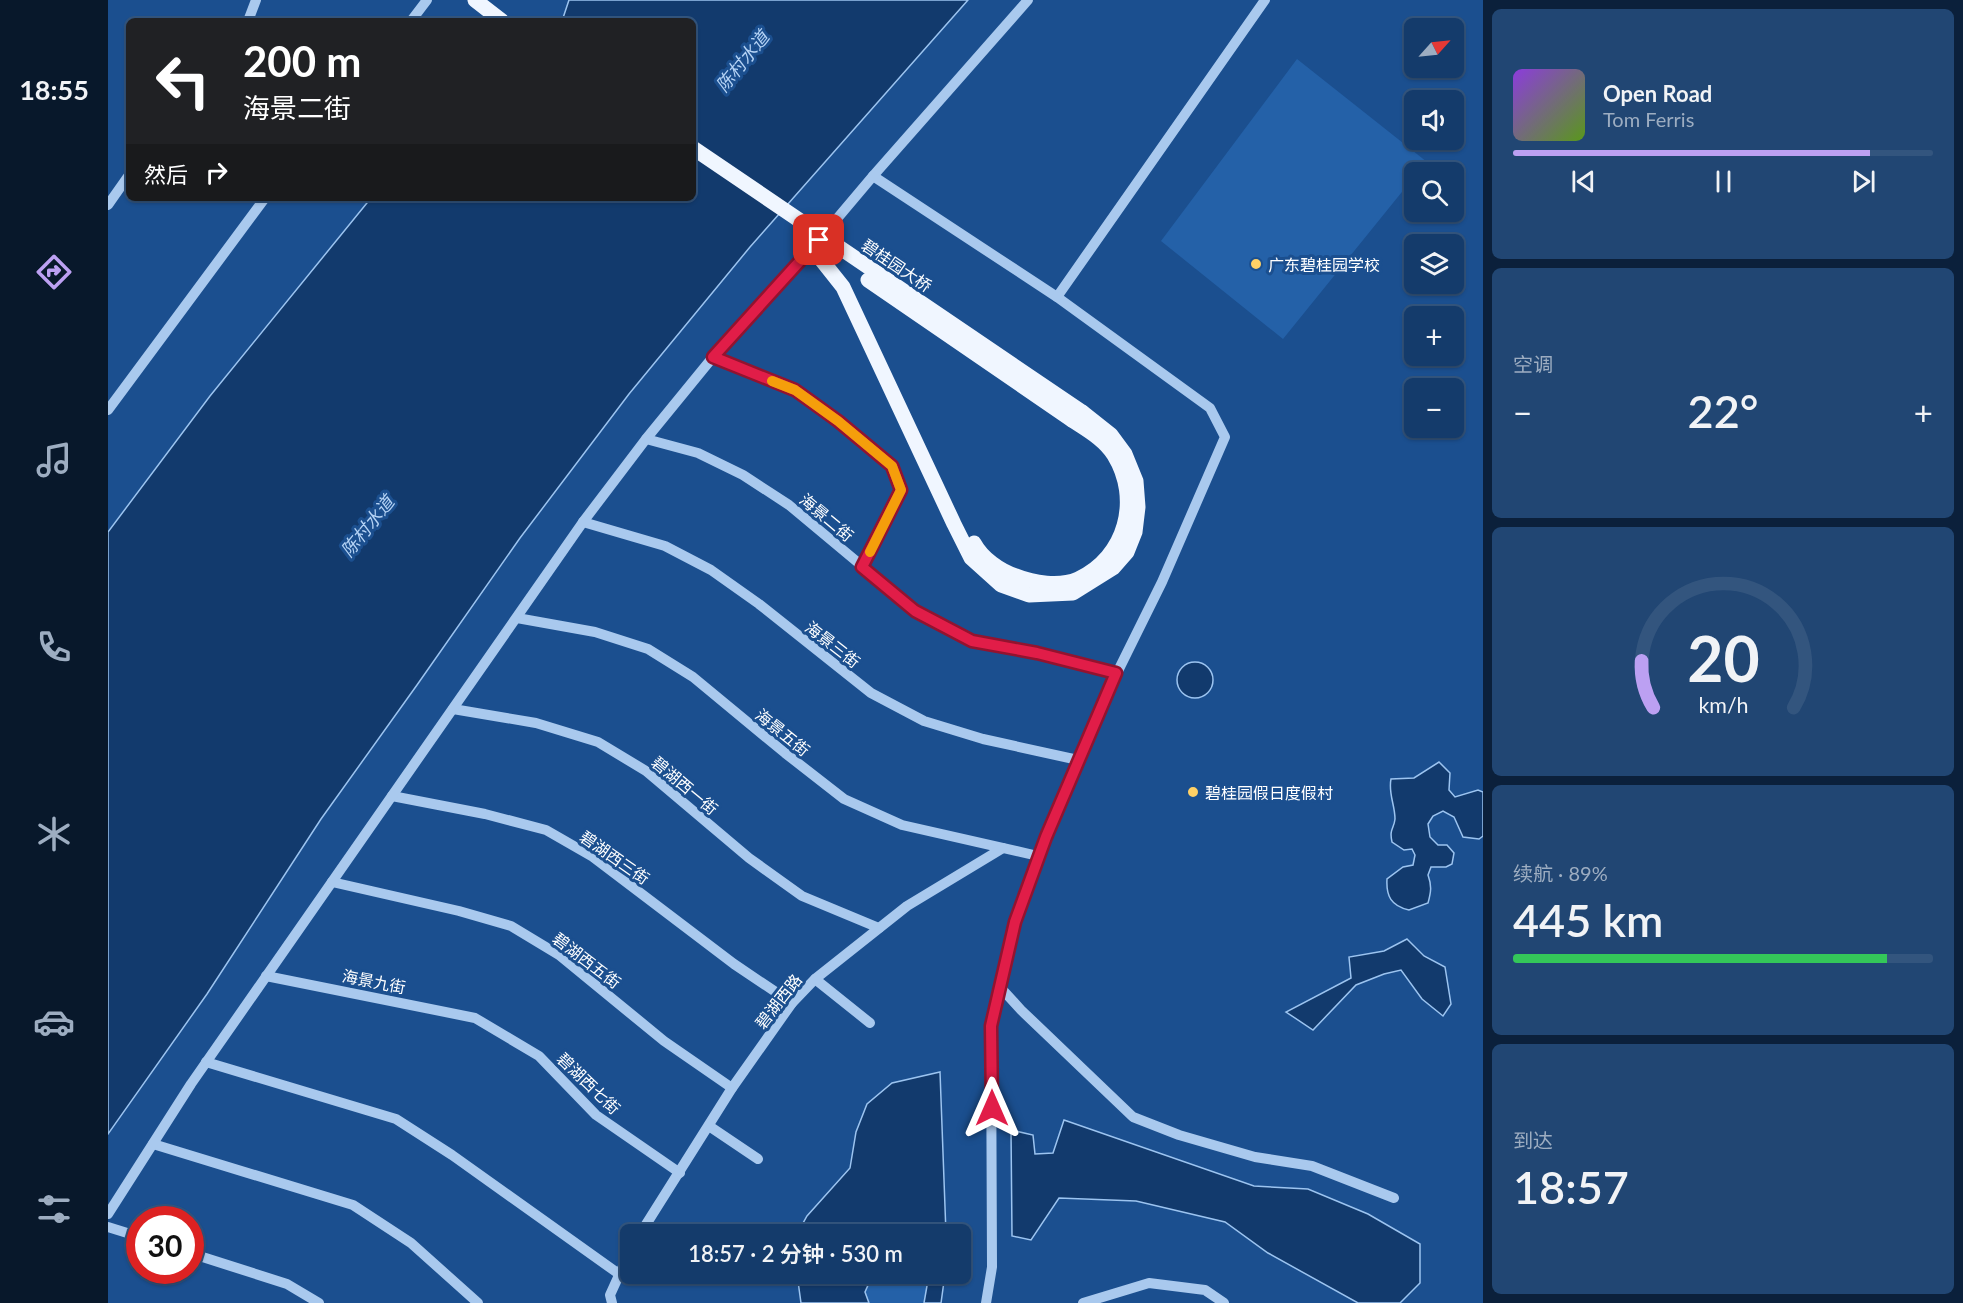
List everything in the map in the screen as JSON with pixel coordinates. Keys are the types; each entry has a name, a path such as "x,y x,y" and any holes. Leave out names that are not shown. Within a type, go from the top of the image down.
{"main road":[{"path":"475,0 498,18"},
{"path":"489,0 512,18"},
{"name":"碧桂园大桥","path":"696,150 1077,416"},
{"name":"碧桂园大桥","path":"696,161 1077,416"},
{"path":"815,244 846,274 957,512 978,550 1004,572 1032,582 1076,580 1100,566 1116,547 1125,527 1128,502 1123,475 1113,454 1077,416"}],"street":[{"path":"250,18 256,0"},
{"path":"413,18 427,0"},
{"path":"108,1214 206,1062 583,522 646,439 713,357 1028,0"},
{"path":"1057,297 1265,0"},
{"path":"873,176 1057,297 1210,408 1225,437 1162,582 1116,673 1078,760 1038,856 1015,922 991,1026 992,1268 986,1303"},
{"path":"108,205 126,179"},
{"path":"108,410 263,201"},
{"path":"713,357 795,390 838,421 892,466 901,490 862,567"},
{"name":"海景二街","path":"646,439 698,453 743,475 789,505 915,611 972,641 1037,653 1116,673"},
{"name":"海景三街","path":"583,522 665,546 711,570 759,604 871,693 924,721 983,739 1078,760"},
{"name":"海景五街","path":"517,618 595,632 648,649 693,677 844,799 902,825 1038,856"},
{"name":"碧湖西一街","path":"453,709 536,723 598,742 646,771 749,858 802,896 879,928"},
{"name":"碧湖西三街","path":"392,796 485,814 546,830 593,856 734,964 792,1003"},
{"name":"碧湖西路","path":"647,1224 732,1088 792,1003 814,979 907,906 1003,848"},
{"name":"碧湖西五街","path":"333,882 459,911 511,926 559,955 664,1041 732,1088"},
{"name":"海景九街","path":"266,976 475,1018"},
{"path":"814,979 870,1023"},
{"path":"1000,987 1133,1117 1179,1135 1255,1157 1312,1166 1394,1198"},
{"name":"碧湖西七街","path":"475,1018 539,1056 596,1115 680,1173"},
{"path":"206,1062 396,1119 452,1155 619,1275 610,1295 612,1303"},
{"path":"709,1126 758,1159"},
{"path":"153,1144 353,1205 411,1243 478,1303"},
{"path":"108,1227 126,1233"},
{"path":"204,1257 287,1284 319,1303"},
{"path":"1083,1303 1149,1283 1205,1290 1224,1303"}],"shaded area":[{"path":"1297,59 1404,144 1404,150 1412,150 1427,162 1404,162 1404,189 1283,339 1161,241"},
{"path":"869,1284 927,1284 924,1303 869,1303 865,1292"}],"water":[{"name":"陈村水道","path":"569,0 968,0 750,247 629,394 520,538 321,819 207,994 108,1134 108,532 210,396 369,201 696,201 696,18 563,18"},
{"path":"1195,662 1207,668 1213,680 1207,692 1195,698 1183,692 1177,680 1183,668"},
{"path":"1439,762 1450,773 1449,790 1455,797 1478,790 1483,792 1483,836 1479,839 1463,837 1454,817 1443,811 1433,816 1428,824 1430,837 1438,845 1447,845 1454,853 1452,864 1446,867 1431,867 1428,875 1431,889 1428,903 1409,910 1394,903 1387,890 1387,879 1403,867 1413,865 1415,855 1412,849 1404,850 1392,842 1391,832 1395,819 1390,789 1391,779 1414,778"},
{"path":"1407,939 1424,956 1445,967 1451,1004 1443,1016 1422,999 1401,970 1356,985 1313,1030 1286,1012 1351,978 1349,957 1384,951"},
{"path":"940,1072 946,1224 803,1224 850,1168 856,1132 867,1104 892,1083"},
{"path":"1064,1120 1254,1186 1308,1189 1368,1214 1420,1244 1420,1283 1400,1303 1358,1303 1268,1253 1225,1222 1136,1201 1059,1198 1031,1240 1012,1236 1011,1130 1033,1135 1035,1154 1053,1153"},
{"path":"798,1284 869,1284 865,1292 869,1303 801,1303"},
{"path":"927,1284 944,1284 941,1303 924,1303"}],"slow traffic":[{"path":"772,381 795,390 838,421 892,466 901,490 870,552"}],"place":[{"name":"广东碧桂园学校","path":"1256,264"},
{"name":"碧桂园假日度假村","path":"1193,792"}],"route":[{"path":"819,240 713,357 795,390 838,421 892,466 901,490 862,567 915,611 972,641 1037,653 1116,673 1038,856 1015,922 991,1026 992,1108"}]}
